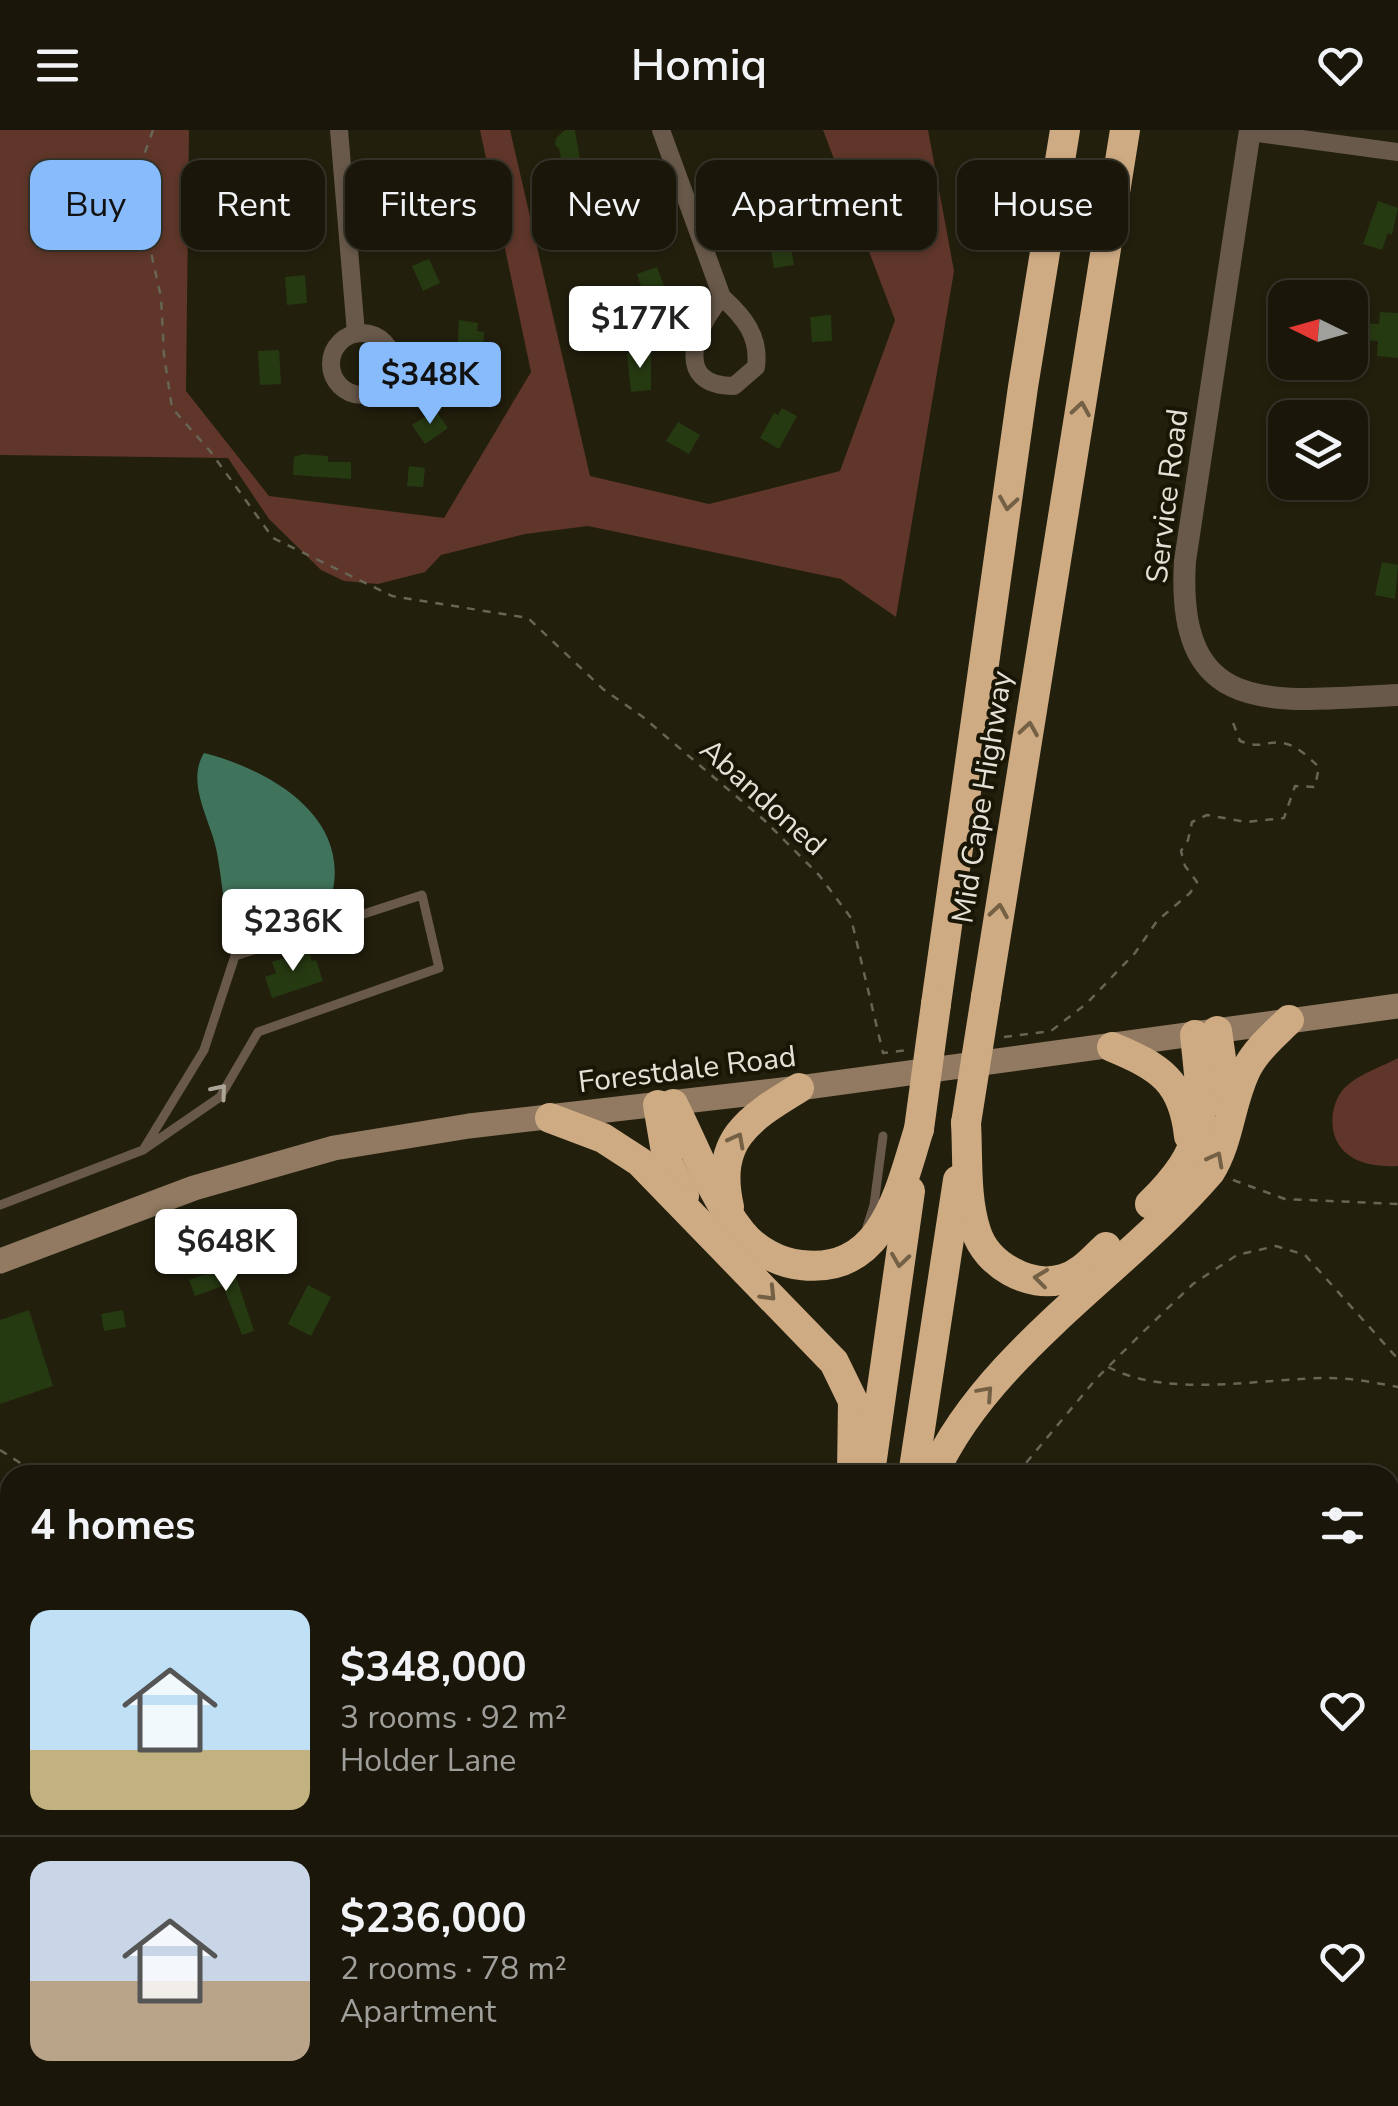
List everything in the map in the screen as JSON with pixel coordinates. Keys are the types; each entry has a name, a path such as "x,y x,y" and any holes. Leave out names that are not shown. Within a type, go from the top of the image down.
{"highway":[{"name":"Mid Cape Highway","path":"871,1465 1023,387 1066,130"},
{"name":"Mid Cape Highway","path":"915,1465 966,1123 1125,130"},
{"path":"966,1123 972,1219 981,1244 1010,1270 1045,1280 1065,1279 1083,1269 1177,1176 1222,1147 1248,1065 1289,1020"},
{"path":"1206,1033 1230,1120"},
{"path":"939,1465 953,1434 986,1392 1200,1163 1206,1033"},
{"path":"1112,1047 1155,1066 1174,1086 1200,1163"},
{"path":"734,1220 726,1182 732,1146 750,1120 799,1088"},
{"path":"666,1104 734,1220 758,1248 796,1265 829,1264 860,1251 878,1234 891,1212 918,1129"},
{"path":"666,1104 673,1179 701,1224"},
{"path":"550,1118 629,1153 823,1350 842,1374 853,1401 852,1465"}],"main road":[{"name":"Forestdale Road","path":"0,1260 164,1198 334,1148 468,1126 799,1088 1398,1006"}],"street":[{"path":"339,130 356,333"},
{"path":"661,130 722,297 746,320 758,354 756,368 734,386 707,382 692,357 708,313 722,297"},
{"path":"1250,131 1398,152"},
{"name":"Service Road","path":"1250,131 1185,561 1188,632 1209,669 1246,692 1296,699 1398,695"}],"lane":[{"path":"1016,452 1048,158"},
{"path":"0,1205 142,1150 220,1097 258,1032 439,968 422,895 234,956 204,1050 142,1150"},
{"path":"860,1251 874,1205 883,1136"},
{"path":"164,1198 185,1265"}],"path":[{"name":"Abandoned","path":"153,130 144,156 139,199 161,297 172,408 210,451 273,538 392,596 528,618 603,689 764,820 819,875 851,918 883,1054 920,1048"},
{"path":"995,1038 1051,1031 1086,1004 1135,953 1158,921 1190,893 1197,882 1185,866 1181,851 1192,822 1207,815 1246,822 1284,818 1295,786 1315,786 1320,767 1296,748 1281,742 1257,747 1240,741 1232,720"},
{"path":"1200,1163 1285,1199 1398,1204"},
{"path":"1025,1465 1108,1367 1193,1284 1237,1255 1276,1246 1306,1255 1398,1358"},
{"path":"1108,1367 1122,1375 1169,1382 1238,1384 1333,1378 1398,1386"},
{"path":"0,1450 24,1465"}],"shaded area":[{"path":"0,130 189,130 189,160 181,160 181,250 188,250 186,391 269,496 444,518 531,372 505,250 512,250 512,160 486,160 480,130 510,130 532,225 532,250 538,250 590,476 709,504 840,471 895,320 868,250 937,250 937,179 954,271 896,617 841,579 588,526 525,534 441,555 425,572 378,584 344,581 321,570 269,519 228,458 0,455"},
{"path":"823,130 928,130 934,160 834,160"},
{"path":"204,753 229,760 278,784 317,819 329,841 335,866 332,894 261,924 226,918 217,853 198,790 197,777"},
{"path":"1398,1058 1398,1166 1364,1163 1346,1153 1335,1137 1334,1108 1349,1084"}],"building":[{"path":"565,130 575,130 580,160 561,160 556,138"},
{"path":"1378,201 1398,208 1392,235 1388,233 1382,250 1363,244"},
{"path":"771,250 791,250 794,265 774,268"},
{"path":"429,259 440,283 423,291 412,266"},
{"path":"657,267 667,294 659,296 664,312 651,316 637,274"},
{"path":"305,275 307,303 287,305 285,277"},
{"path":"1380,312 1398,313 1398,358 1377,356 1378,341 1368,340 1368,323 1379,324"},
{"path":"831,315 832,341 812,342 810,317"},
{"path":"459,320 478,323 477,331 484,332 482,375 456,371"},
{"path":"279,350 281,384 260,385 258,351"},
{"path":"651,352 651,390 631,392 627,354"},
{"path":"782,408 797,416 779,449 760,438 774,413 778,415"},
{"path":"435,410 448,428 425,444 412,425"},
{"path":"678,422 700,435 689,454 666,441"},
{"path":"328,456 328,462 351,462 351,479 293,475 294,457"},
{"path":"409,466 425,468 423,487 407,486"},
{"path":"1382,562 1398,565 1395,599 1375,595"},
{"path":"308,950 323,981 272,998 265,977 276,973 272,962"},
{"path":"232,1265 254,1331 242,1335 223,1286 195,1296 189,1280"},
{"path":"308,1285 331,1297 311,1336 288,1324"},
{"path":"29,1310 53,1386 0,1404 0,1320"},
{"path":"123,1310 126,1327 104,1331 101,1314"}]}
